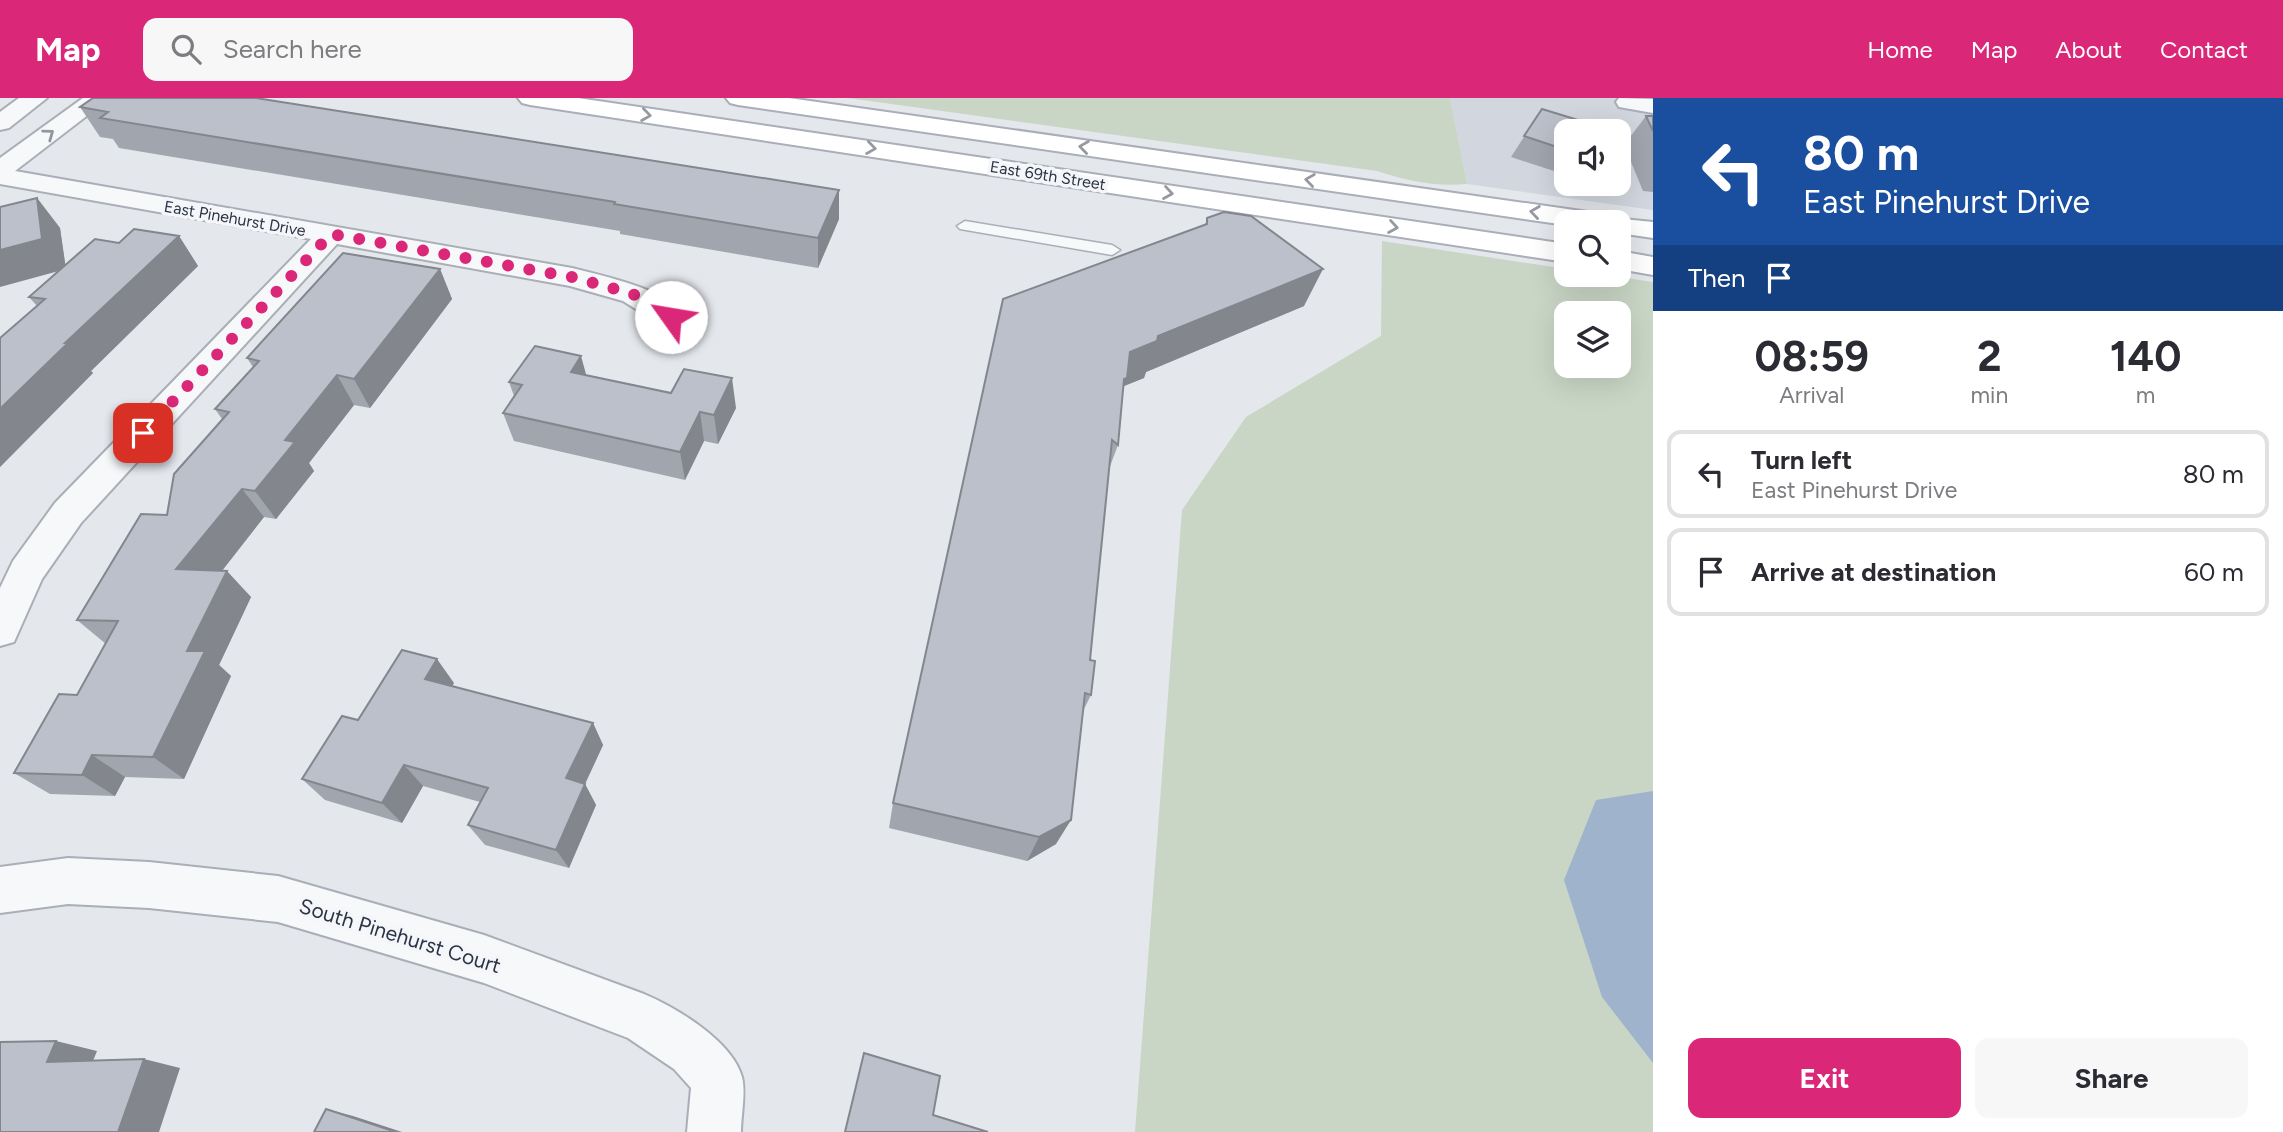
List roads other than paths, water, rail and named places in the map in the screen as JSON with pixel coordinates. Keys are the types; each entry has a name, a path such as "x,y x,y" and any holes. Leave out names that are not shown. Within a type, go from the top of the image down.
{"main road":[{"name":"East 69th Street","path":"530,98 1554,251"},
{"name":"East 69th Street","path":"738,98 1554,215"},
{"path":"1631,227 1653,230"},
{"path":"1631,262 1653,266"}],"street":[{"path":"0,123 35,98"},
{"path":"0,170 98,98"},
{"path":"1628,102 1653,106"},
{"name":"East Pinehurst Drive","path":"0,177 331,234"},
{"path":"331,234 572,277 633,294 671,317"},
{"name":"East Pinehurst Drive","path":"0,630 26,572 68,513 331,234"},
{"name":"South Pinehurst Court","path":"0,890 68,881 149,885 278,899 484,959 644,1019 692,1051 718,1079 714,1132"}],"lane":[{"path":"965,226 1112,250"}],"water":[{"path":"1653,791 1653,1063 1602,997 1564,880 1596,800"}]}
